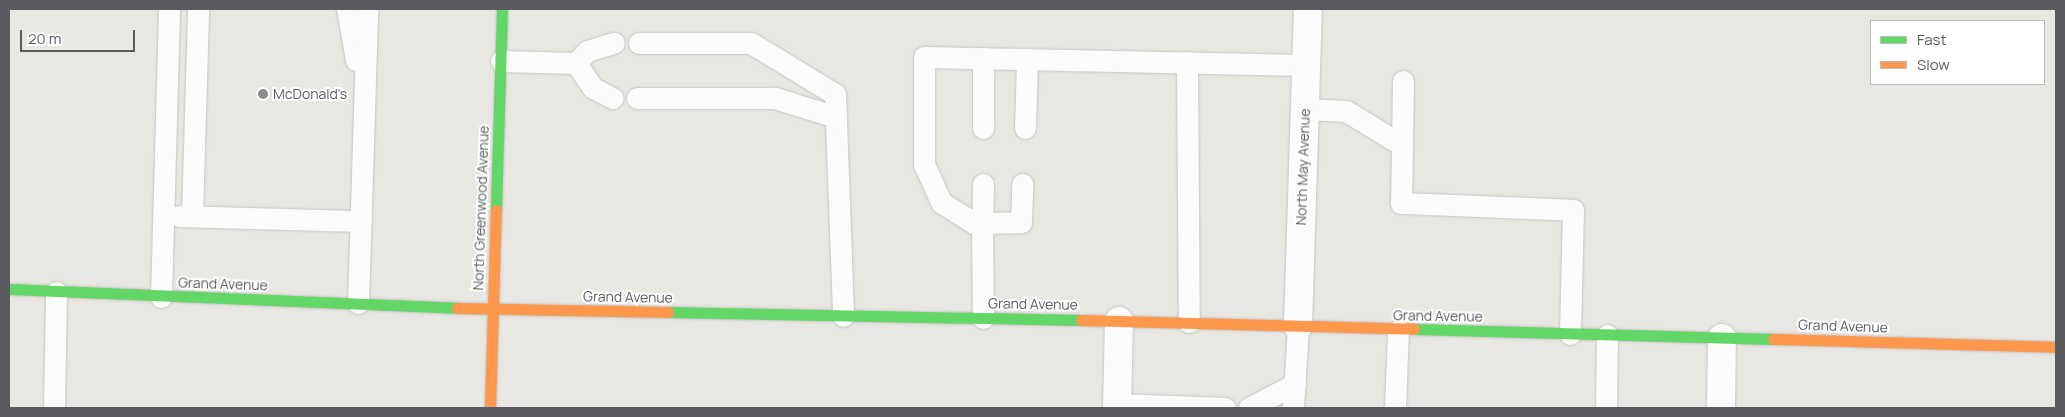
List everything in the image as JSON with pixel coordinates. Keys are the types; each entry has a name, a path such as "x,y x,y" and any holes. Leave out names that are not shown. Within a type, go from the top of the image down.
{"main road":[{"name":"North Greenwood Avenue","path":"490,408 502,9"},
{"name":"Grand Avenue","path":"9,289 161,297 492,309 1119,320 1398,331 1608,334 2056,347"}],"street":[{"name":"North May Avenue","path":"1298,326 1308,9"},
{"path":"1117,406 1119,320"},
{"path":"1721,408 1722,338"}],"lane":[{"path":"161,297 166,216 169,9"},
{"path":"192,216 198,9"},
{"path":"347,9 364,107"},
{"path":"358,303 367,9"},
{"path":"576,63 586,51 614,43"},
{"path":"639,43 751,43 835,94 843,316"},
{"path":"1022,184 1021,222 982,223 941,202 924,164 924,57 1306,65"},
{"path":"983,58 983,128"},
{"path":"1024,128 1027,59"},
{"path":"500,61 576,63"},
{"path":"1187,62 1189,322"},
{"path":"576,63 593,88 613,98"},
{"path":"1402,80 1401,203 1573,210 1570,334"},
{"path":"637,98 775,98 836,117"},
{"path":"1305,108 1346,111 1402,145"},
{"path":"983,184 983,318"},
{"path":"166,216 361,221"},
{"path":"54,408 56,292"},
{"path":"1293,408 1298,326"},
{"path":"1395,408 1398,331"},
{"path":"1606,408 1608,334"},
{"path":"1249,408 1295,384"},
{"path":"1117,406 1225,408"}],"traffic: fast":[{"path":"496,210 502,9"},
{"path":"9,289 457,308"},
{"path":"668,312 1081,320"},
{"path":"1414,329 1773,339"}],"traffic: slow":[{"path":"490,408 496,210"},
{"path":"457,308 668,312"},
{"path":"1081,320 1414,329"},
{"path":"1773,339 2056,347"}],"place":[{"name":"McDonald's","path":"263,94"}]}
